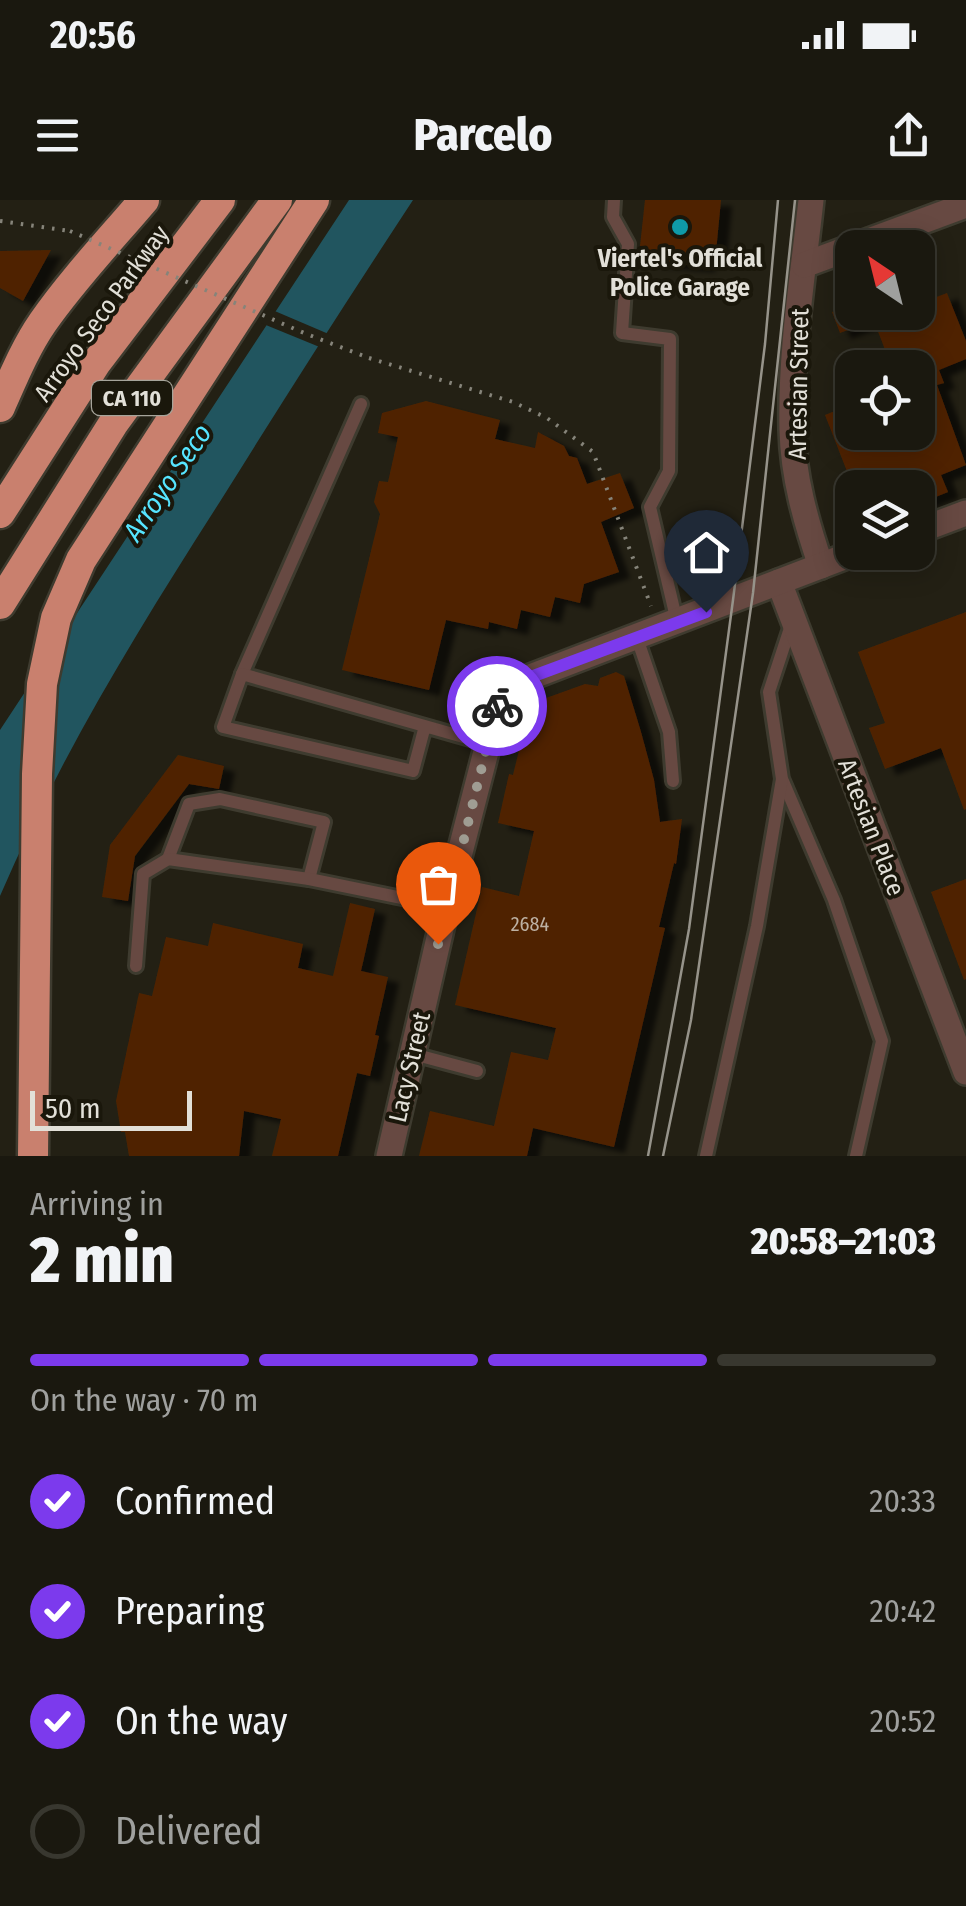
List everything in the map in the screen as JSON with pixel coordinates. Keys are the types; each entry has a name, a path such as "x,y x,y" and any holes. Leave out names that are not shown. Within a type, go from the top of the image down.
{"highway":[{"path":"0,407 42,325 144,200"},
{"name":"Arroyo Seco Parkway","path":"0,513 96,364 220,200"},
{"name":"CA 110","path":"0,604 113,424 277,200"},
{"path":"33,1156 37,774 42,684 56,618 82,560 314,200"},
{"path":"36,1012 50,1093 54,1156"}],"street":[{"name":"Artesian Street","path":"812,200 796,342 792,433 806,523 820,566"},
{"path":"913,230 966,205"},
{"path":"804,266 835,257"},
{"path":"935,525 966,513"},
{"path":"658,630 835,560"},
{"name":"Artesian Place","path":"779,582 966,1072"},
{"name":"Lacy Street","path":"389,1156 498,701 520,681 658,630"}],"lane":[{"path":"614,200 612,217 628,244 622,333 670,339 669,471 650,507 673,781"},
{"path":"360,404 242,674 223,727 413,771 426,726"},
{"path":"792,620 770,692 782,779 834,900 882,1042 856,1156"},
{"path":"242,674 488,744"},
{"path":"706,1156 757,926 782,779"},
{"path":"136,966 143,874 168,859 189,804 220,799 324,822 309,879"},
{"path":"168,859 309,879 446,907"},
{"path":"413,1054 477,1071"}],"path":[{"path":"0,221 70,231 304,333 369,358 513,402 546,418 594,452 658,630"}],"water":[{"name":"Arroyo Seco","path":"349,200 413,200 131,645 48,793 0,896 0,730"}],"pier":[{"path":"270,309 331,335 322,348 261,323"}],"building":[{"name":"Viertel's Official Police Garage","path":"645,200 721,200 715,262 687,265 650,261 651,256 639,255"},
{"path":"51,250 23,301 0,288 0,251"},
{"path":"947,293 966,341 966,359 939,370 944,383 937,385 966,465 941,475 948,492 935,497 935,470 846,470 839,450 935,450 935,350 885,350 877,330 935,330 935,298"},
{"path":"426,401 500,420 495,439 535,448 538,432 577,458 587,484 620,473 634,508 601,522 619,572 584,584 580,603 555,597 550,617 521,610 517,629 489,622 488,629 446,620 429,690 342,670 380,514 374,502 379,481 388,482 398,437 378,433 382,413"},
{"path":"835,411 835,441 825,415"},
{"path":"966,612 964,810 941,748 885,769 869,728 885,723 858,652"},
{"path":"616,672 624,676 641,732 660,822 682,819 676,864 659,927 665,928 614,1147 533,1128 527,1156 419,1156 430,1111 494,1126 511,1052 548,1060 556,1028 455,1005 482,887 519,896 534,831 498,823 530,705 544,709 546,698 585,684 598,686 600,678"},
{"path":"178,755 224,766 219,789 189,784 135,856 128,901 102,897 110,845"},
{"path":"966,879 966,979 964,980 931,892"},
{"path":"350,903 375,909 361,971 388,977 370,1076 357,1073 338,1156 272,1156 281,1119 244,1111 239,1156 129,1156 116,1101 139,993 152,996 166,937 208,946 213,923 303,944 298,968 333,976"}],"tram line":[{"path":"648,1156 689,929 765,344 778,200"},
{"path":"663,1156 691,1020 753,593 795,200"}],"way so far":[{"path":"438,944 497,706"}],"place":[{"name":"Viertel's Official Police Garage","path":"680,227"}],"route":[{"path":"497,706 507,690 520,681 706,612"}]}
